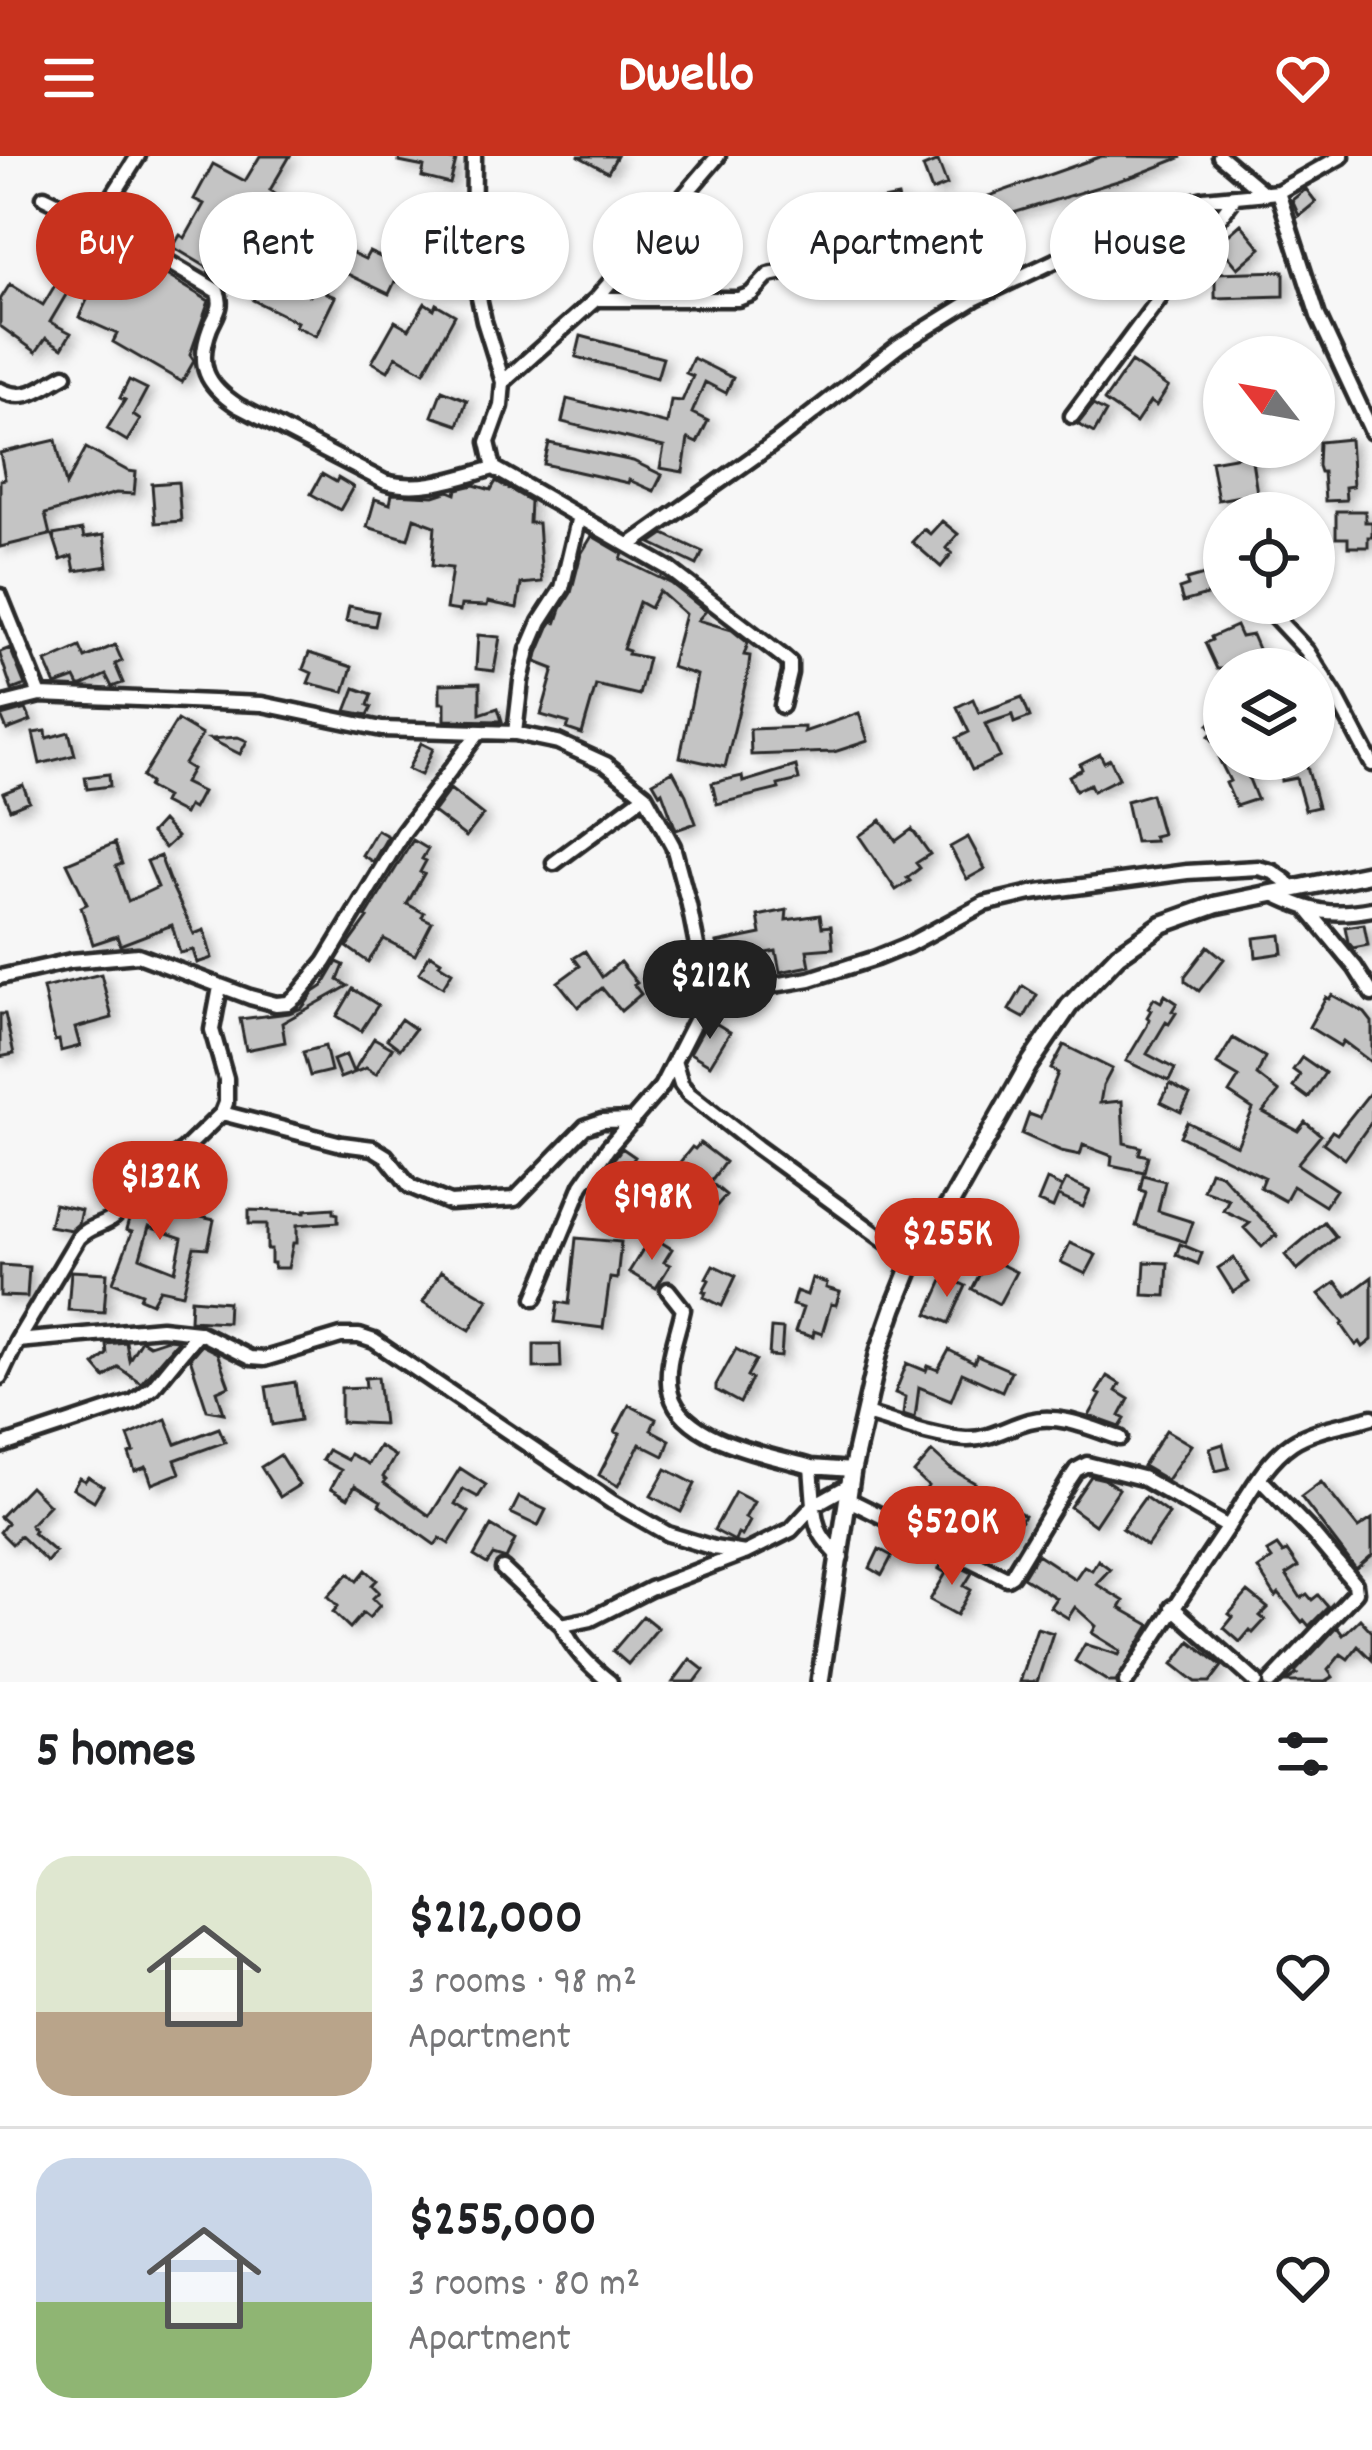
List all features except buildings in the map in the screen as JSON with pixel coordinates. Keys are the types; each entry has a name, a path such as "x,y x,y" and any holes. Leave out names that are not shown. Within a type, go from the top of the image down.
{"street":[{"path":"115,192 138,156"},
{"path":"474,156 473,270 503,382 501,406 488,442 494,468"},
{"path":"687,192 718,156"},
{"path":"1220,156 1271,193 1318,316 1372,432"},
{"path":"1026,275 1170,207 1271,193 1342,156"},
{"path":"1072,416 1235,197"},
{"path":"175,266 218,290 221,297 203,352 206,373 218,393 399,486 433,484 494,468 668,568 790,663 782,706"},
{"path":"743,297 767,277"},
{"path":"503,382 595,300"},
{"path":"630,545 777,441 900,345 973,300"},
{"path":"0,390 23,397 65,375"},
{"path":"515,733 528,650 562,588 579,516"},
{"path":"0,596 40,695"},
{"path":"1282,624 1307,651 1372,764"},
{"path":"0,705 40,695 262,704 382,729 515,733 558,742 606,764 645,795 673,846 703,976 712,988 727,993 809,979 908,945 984,904 1093,883 1258,868 1286,880 1293,890"},
{"path":"0,977 71,961 138,955 220,987 276,1004 288,1003 325,962 403,833 479,733"},
{"path":"554,863 645,795"},
{"path":"820,1682 850,1485 879,1352 913,1261 1038,1051 1069,1006 1118,955 1163,924 1216,904 1372,873"},
{"path":"1274,894 1308,910 1334,914 1372,909"},
{"path":"1308,910 1372,994"},
{"path":"0,1377 78,1238 118,1213 137,1169 170,1160 221,1113 226,1079 212,1030 220,987"},
{"path":"535,1298 582,1185 675,1064 712,988"},
{"path":"675,1064 688,1093 913,1261"},
{"path":"221,1113 373,1148 386,1156 410,1186 450,1203 515,1198 585,1127 634,1120"},
{"path":"668,1290 683,1309 669,1373 671,1394 680,1412 696,1426 744,1450 811,1467 850,1485 1007,1578 1076,1470 1087,1464 1142,1478 1228,1527"},
{"path":"17,1341 161,1328 198,1332 250,1358 264,1359 340,1336 359,1336 374,1341 612,1502 668,1534 746,1552"},
{"path":"0,1446 133,1402 153,1387 198,1332"},
{"path":"866,1414 970,1440 1046,1419 1070,1421 1120,1438"},
{"path":"1126,1682 1172,1607 1280,1453 1313,1433 1372,1417"},
{"path":"811,1467 815,1525 821,1539 841,1558"},
{"path":"1259,1478 1313,1534 1355,1584 1356,1592 1271,1682"},
{"path":"562,1625 591,1619 650,1588 746,1552 791,1530 814,1505 850,1485"},
{"path":"503,1568 562,1625 587,1663 610,1682"},
{"path":"1172,1607 1256,1682"}]}
